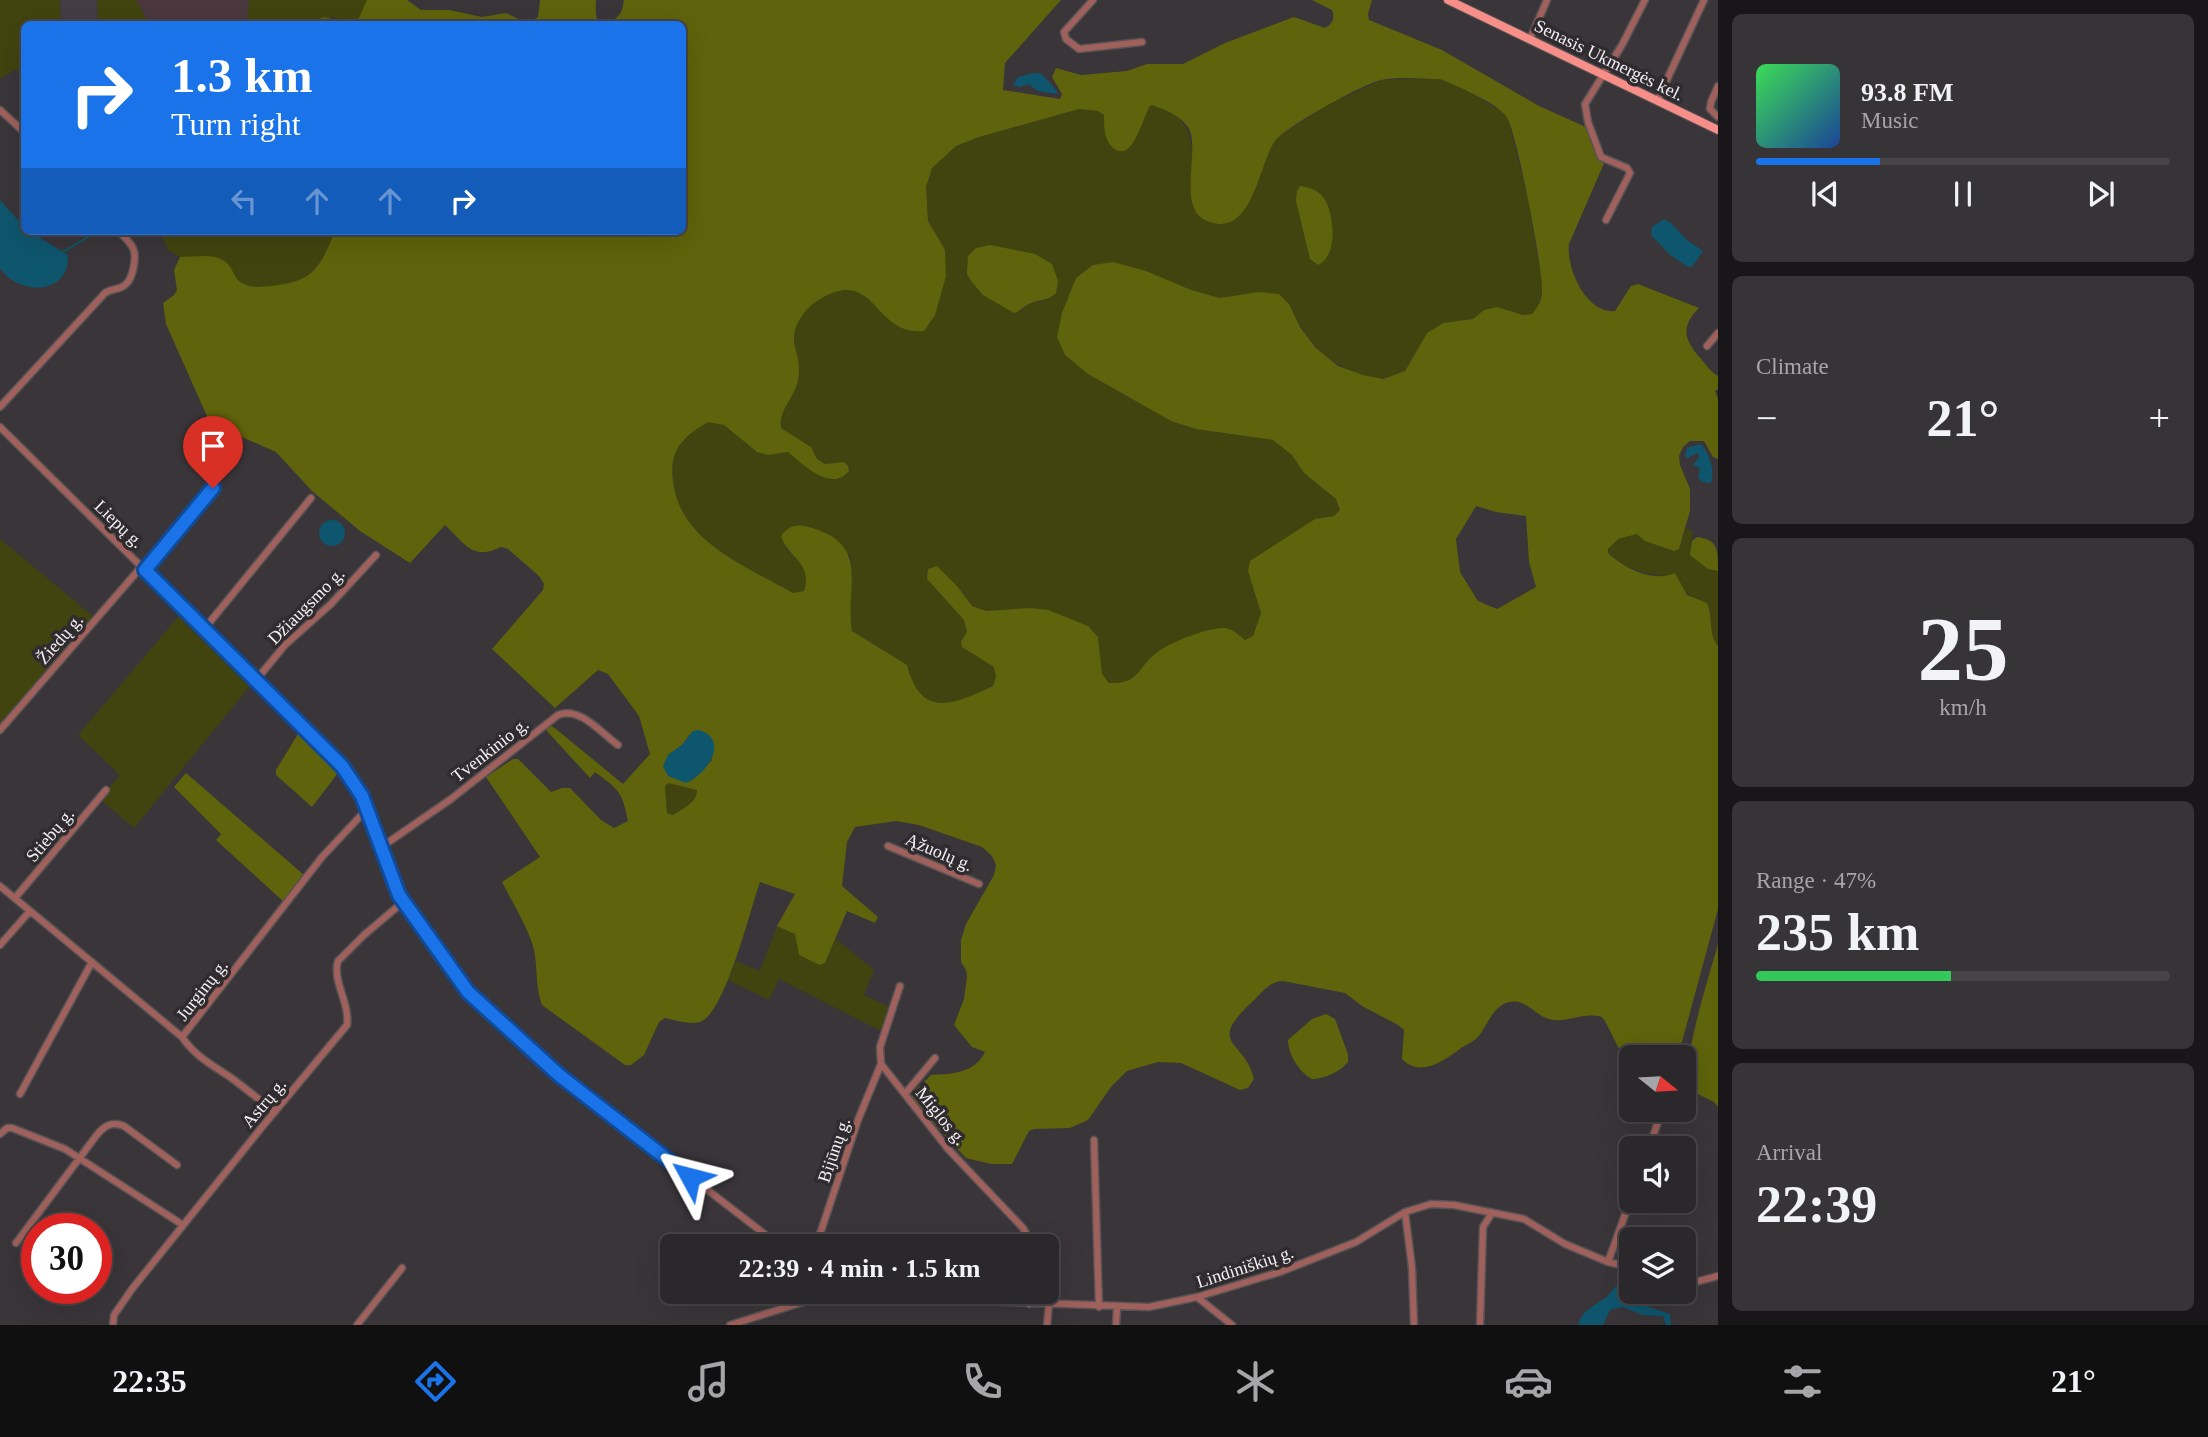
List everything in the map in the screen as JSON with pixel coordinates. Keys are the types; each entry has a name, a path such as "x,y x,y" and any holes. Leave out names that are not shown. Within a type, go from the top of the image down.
{"main road":[{"name":"Senasis Ukmergės kel.","path":"1448,0 1718,130"}],"street":[{"path":"1093,0 1064,32 1066,39 1079,49 1142,42"},
{"path":"1530,39 1547,0"},
{"path":"1606,220 1630,173 1627,168 1601,157 1588,122 1586,101 1634,25 1645,0"},
{"path":"1657,100 1704,0"},
{"path":"1718,86 1710,109 1718,117"},
{"path":"0,110 21,129"},
{"path":"0,407 105,293 128,283 135,257 134,249 122,235"},
{"path":"1707,346 1718,333"},
{"name":"Liepų g.","path":"0,427 257,679 353,779 403,902 468,992 559,1075 764,1234"},
{"name":"Žiedų g.","path":"0,730 213,488"},
{"path":"205,628 311,498"},
{"name":"Džiaugsmo g.","path":"257,679 285,645 331,604 376,555"},
{"name":"Tvenkinio g.","path":"380,848 452,799 565,712 577,714 618,746"},
{"name":"Stiebų g.","path":"15,898 106,790"},
{"name":"Jurginų g.","path":"0,886 182,1037 322,857 367,809"},
{"name":"Ąžuolų g.","path":"888,846 979,884"},
{"name":"Astrų g.","path":"113,1325 114,1315 122,1303 183,1224 347,1025 345,1000 337,974 338,961 380,920 403,902"},
{"path":"0,945 30,911"},
{"path":"20,1094 92,962"},
{"path":"881,1063 880,1047 900,986"},
{"path":"182,1037 213,1067 275,1112"},
{"path":"905,1094 935,1058"},
{"name":"Miglos g.","path":"881,1063 948,1149 1027,1234"},
{"name":"Bijūnų g.","path":"820,1234 858,1121 881,1063"},
{"path":"1653,1136 1658,1122"},
{"path":"16,1242 103,1127 116,1123 124,1126 177,1164"},
{"path":"0,1134 7,1128 12,1128 65,1149 183,1224"},
{"path":"1094,1140 1099,1307"},
{"name":"Lindiniškių g.","path":"1049,1304 1149,1307 1197,1297 1280,1272 1342,1248 1405,1212 1432,1204 1454,1205 1524,1219 1565,1244 1619,1264"},
{"path":"1471,1210 1480,1219 1483,1227 1480,1325"},
{"path":"1405,1212 1412,1268 1414,1325"},
{"path":"1483,1227 1492,1213"},
{"path":"1608,1262 1626,1213"},
{"path":"357,1325 402,1268"},
{"path":"1696,1282 1718,1276"},
{"path":"1197,1297 1232,1325"},
{"path":"730,1325 797,1304"},
{"path":"1047,1325 1049,1304"},
{"path":"1116,1308 1116,1325"}],"shaded area":[{"path":"0,0 60,0 61,21 21,21 21,76 16,69 0,79"},
{"path":"60,0 97,0 98,21 61,21"},
{"path":"97,0 136,0 148,21 98,21"},
{"path":"136,0 249,0 248,21 148,21"},
{"path":"249,0 367,0 358,21 343,21 333,17 319,21 248,21"},
{"path":"367,0 407,0 421,10 449,10 482,17 506,13 523,21 357,21"},
{"path":"540,0 596,0 599,21 531,21 538,17"},
{"path":"624,0 1061,0 1005,63 1003,90 1060,99 1062,94 1052,77 1056,68 1081,75 1127,71 1147,64 1183,64 1225,43 1294,17 1325,28 1333,20 1332,10 1312,0 1372,0 1369,20 1442,50 1539,106 1588,128 1605,161 1569,244 1569,254 1580,288 1595,305 1615,311 1631,286 1638,284 1699,308 1689,322 1687,334 1696,353 1718,376 1718,389 1715,391 1718,399 1718,459 1713,457 1704,441 1690,441 1679,456 1690,489 1690,511 1679,549 1674,551 1645,541 1637,534 1618,539 1608,549 1608,553 1630,569 1658,576 1675,573 1687,595 1707,603 1713,636 1718,646 1718,909 1682,1042 1679,1045 1619,1045 1619,1048 1602,1017 1588,1015 1562,1020 1549,1019 1515,1001 1499,1007 1474,1040 1432,1066 1417,1067 1402,1059 1404,1030 1398,1025 1362,1006 1345,993 1283,981 1270,985 1263,991 1231,1027 1232,1042 1249,1066 1254,1079 1248,1088 1240,1090 1181,1063 1158,1062 1127,1071 1111,1087 1088,1120 1070,1128 1029,1131 1012,1164 991,1164 966,1158 911,1099 913,1093 931,1075 955,1073 969,1068 981,1059 985,1052 972,1047 954,1025 964,999 967,977 961,962 961,940 966,924 994,875 996,865 992,856 982,847 919,825 896,821 855,827 847,842 842,886 878,917 875,923 847,911 825,963 820,965 799,955 795,934 777,926 795,894 760,882 728,979 711,1013 702,1021 693,1023 665,1018 659,1022 644,1055 631,1065 625,1065 542,1005 532,943 502,882 540,857 486,777 513,759 518,759 551,792 570,788 601,820 614,828 628,821 618,792 595,772 590,778 545,729 551,726 556,729 623,784 650,754 639,716 608,674 598,670 555,708 492,649 543,590 544,584 539,576 508,549 501,547 491,551 476,551 464,544 445,525 410,563 360,531 312,491 276,452 210,423 166,324 163,303 177,290 174,270 180,257 218,258 228,264 238,280 244,284 264,287 297,281 306,277 319,264 333,235 686,235 686,21 611,21 619,15","holes":["1403,78 1440,79 1485,100 1506,116 1516,145 1541,278 1541,297 1532,314 1523,315 1497,307 1484,310 1473,319 1443,323 1427,333 1405,371 1383,379 1338,366 1315,347 1300,327 1289,304 1279,294 1258,292 1220,298 1113,262 1093,265 1076,278 1062,313 1057,337 1065,355 1088,374 1171,421 1196,429 1273,440 1292,455 1304,473 1336,499 1340,510 1334,516 1315,519 1250,561 1248,571 1261,613 1253,636 1245,640 1225,628 1197,633 1156,653 1127,681 1109,683 1102,674 1098,637 1088,626 1048,610 1029,608 986,611 972,606 937,566 928,569 927,579 964,620 967,632 961,641 962,647 994,667 996,677 993,686 965,698 940,703 921,694 907,665 852,631 852,570 843,546 832,537 800,526 788,529 781,536 805,574 804,591 793,593 718,550 688,520 678,502 673,481 673,460 685,439 708,422 724,425 757,452 768,455 788,452 809,469 826,478 842,477 849,471 844,462 825,464 817,459 811,447 781,428 782,416 799,378 794,334 806,310 816,301 840,291 854,291 865,296 895,324 907,330 924,331 935,315 946,276 945,250 928,221 926,187 932,168 956,146 1079,109 1098,111 1104,115 1109,144 1120,151 1126,150 1137,136 1151,105 1174,114 1190,131 1193,205 1198,214 1207,221 1222,224 1235,219 1245,210 1275,141 1293,126 1342,97 1381,80","1476,506 1526,516 1529,562 1536,587 1497,609 1478,601 1460,572 1456,539","690,734 712,760 691,781 668,755 682,745","668,783 697,790 689,805 673,815 667,813 665,786"]},
{"path":"324,17 339,21 309,21"},
{"path":"1440,79 1468,91 1508,118 1527,195 1543,288 1538,307 1532,314 1523,315 1497,307 1484,310 1473,319 1443,323 1427,333 1405,371 1377,378 1345,368 1324,354 1301,327 1289,304 1258,292 1220,298 1191,290 1088,374 1171,421 1196,429 1273,440 1292,455 1304,473 1336,499 1340,510 1334,516 1315,519 1248,571 1261,613 1253,636 1245,640 1227,629 1202,633 1156,653 1127,681 1109,683 1102,674 1098,637 1029,608 986,611 972,606 957,586 927,579 964,620 967,633 961,640 962,647 995,667 996,678 993,686 965,698 940,703 921,694 907,665 852,631 850,555 785,548 805,571 804,591 793,593 718,550 688,520 678,502 673,481 673,460 685,439 708,421 724,425 757,452 768,455 788,452 845,476 849,471 844,462 825,464 817,459 811,447 781,428 782,416 795,390 798,377 794,339 796,325 813,303 831,292 849,289 857,291 870,301 944,250 928,221 926,187 932,168 956,146 1079,109 1098,111 1104,115 1105,132 1144,118 1146,109 1151,105 1169,111 1181,120 1191,141 1192,151 1259,181 1266,155 1276,138 1328,105 1381,80","holes":["971,281 1049,299 1029,304 1021,311 993,300"]},
{"path":"1300,186 1313,189 1322,195 1330,214 1332,244 1325,260 1318,265 1310,259 1296,201"},
{"path":"161,235 333,235 322,260 310,274 296,282 266,287 241,283 228,264 208,256 180,257 169,251"},
{"path":"990,245 1035,254 1052,264 1058,281 1056,293 1014,313 983,295 967,274 968,256 976,248"},
{"path":"1686,528 1693,532 1690,548 1708,569 1718,571 1718,646 1711,638 1710,608 1694,599 1677,576 1640,572 1608,553 1610,545 1617,539 1637,534 1679,549"},
{"path":"1697,537 1709,540 1715,546 1718,571 1708,569 1690,555 1692,541"},
{"path":"0,539 94,617 0,725"},
{"path":"183,611 254,681 134,828 100,799 120,775 78,735"},
{"path":"301,729 341,769 312,807 276,775 276,770"},
{"path":"186,773 304,875 284,902 216,840 221,834 174,787"},
{"path":"668,782 697,790 692,802 673,815 667,813 665,786"},
{"path":"777,926 795,934 799,955 825,963 836,939 874,970 864,995 891,1008 883,1032 779,979 769,1000 728,980 736,961 760,971"},
{"path":"1718,944 1718,1107 1696,1093 1696,1045 1692,1045"},
{"path":"1326,1014 1335,1019 1348,1054 1348,1062 1331,1074 1312,1079 1295,1062 1288,1040 1312,1019"}],"water":[{"path":"1042,74 1057,94 1038,91 1028,84 1020,87 1013,85 1018,77"},
{"path":"0,200 18,220 21,219 21,235 36,235 68,255 61,278 52,285 42,287 18,284 0,268"},
{"path":"1664,219 1703,251 1692,267 1669,254 1651,235 1652,227"},
{"path":"1702,445 1709,458 1712,468 1711,483 1702,482 1698,477 1700,468 1693,465 1700,456 1697,453 1688,458 1685,456 1687,448"},
{"path":"332,520 341,524 345,533 341,542 332,546 323,542 319,533 323,524"},
{"path":"699,730 713,741 712,757 707,765 694,779 686,783 668,776 663,766 668,755 682,745 693,731"},
{"path":"1619,1285 1619,1304 1640,1304 1670,1314 1671,1325 1666,1325 1663,1316 1643,1315 1622,1307 1610,1310 1603,1325 1578,1325 1587,1310 1606,1298"}],"waterway":[{"path":"63,252 91,235"}],"route":[{"path":"213,488 145,570 329,751 353,779 399,895 468,992 559,1075 690,1177"}]}
